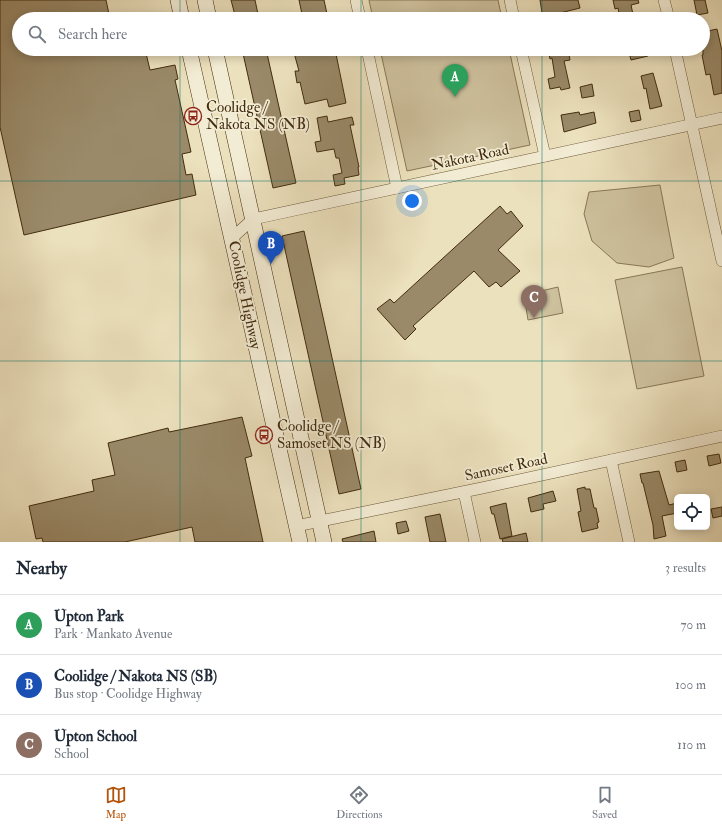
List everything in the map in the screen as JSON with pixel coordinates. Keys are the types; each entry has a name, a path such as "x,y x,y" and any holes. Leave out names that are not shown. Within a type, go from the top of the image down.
{"main road":[{"path":"178,0 181,12"},
{"path":"205,0 208,12"},
{"name":"Coolidge Highway","path":"191,56 285,482 300,542"},
{"name":"Coolidge Highway","path":"218,56 324,542"},
{"path":"263,381 288,377"}],"street":[{"path":"356,0 359,12"},
{"path":"510,0 513,12"},
{"path":"664,0 667,12"},
{"path":"368,56 397,188"},
{"path":"523,56 545,156"},
{"path":"677,56 722,261"},
{"name":"Nakota Road","path":"232,238 253,219 722,118"},
{"name":"Samoset Road","path":"296,526 464,492 722,436"},
{"path":"611,460 629,542"},
{"path":"464,492 475,542"}],"shaded area":[{"path":"369,0 498,0 501,12 372,12"},
{"path":"382,56 511,56 530,145 407,171"},
{"path":"660,185 674,258 649,267 617,263 592,241 584,214 589,192"},
{"path":"682,267 704,376 637,389 615,280"},
{"path":"558,287 563,313 528,320 524,295"}],"building":[{"path":"0,0 106,0 109,12 12,12 12,56 147,56 150,70 175,65 178,79 175,80 191,152 182,154 186,175 192,174 196,195 24,235 0,127"},
{"path":"231,0 255,0 258,12 234,12"},
{"path":"299,0 324,0 327,12 302,12"},
{"path":"540,0 578,0 580,8 564,12 542,12"},
{"path":"613,0 638,0 639,3 631,5 632,12 619,12 618,8 615,9"},
{"path":"694,0 705,0 708,12 696,12"},
{"path":"717,29 722,51 722,93 714,95 710,74 706,75 702,56 710,56 710,31"},
{"path":"244,56 268,56 296,183 273,188"},
{"path":"295,56 336,56 346,103 329,107 327,99 305,104 300,82 297,83 295,71 299,71"},
{"path":"549,56 569,56 570,60 564,61 570,88 561,90 560,87 550,89 548,79 555,77 552,58 550,59"},
{"path":"630,56 648,56 631,60"},
{"path":"653,73 662,106 650,109 646,88 644,89 641,76"},
{"path":"592,84 594,96 582,98 580,87"},
{"path":"639,110 641,120 631,122 629,112"},
{"path":"579,112 580,115 594,112 596,123 564,132 561,115"},
{"path":"327,116 328,122 352,117 354,125 350,125 359,167 359,175 344,178 345,184 335,186 333,175 342,173 339,158 336,158 334,149 317,152 315,142 321,141 317,118"},
{"path":"500,206 507,214 511,211 523,226 498,250 520,271 501,287 496,282 489,287 474,271 413,326 416,329 405,340 377,309 390,299 394,303"},
{"path":"304,231 361,489 339,494 282,236"},
{"path":"242,417 252,456 245,458 263,542 195,542 192,527 125,542 43,542 42,538 36,539 29,506 94,491 92,480 115,475 108,443 168,428 169,432"},
{"path":"719,454 721,463 709,466 707,456"},
{"path":"685,460 687,470 677,472 675,462"},
{"path":"659,471 669,505 674,504 674,514 662,516 666,536 654,539 653,525 640,474"},
{"path":"585,487 585,489 590,489 599,522 597,523 598,528 582,532 578,512 581,511 577,489"},
{"path":"553,491 556,501 543,504 544,509 531,512 528,498"},
{"path":"506,503 512,536 500,539 494,514 492,514 490,507"},
{"path":"722,507 722,516 713,518 711,509"},
{"path":"440,514 446,542 430,542 425,517"},
{"path":"406,521 409,531 398,534 396,523"},
{"path":"374,531 376,542 343,542 342,539"},
{"path":"526,533 528,542 503,542 502,539"}],"place":[{"name":"Upton Park","path":"455,97"},
{"name":"Coolidge / Nakota NS (NB)","path":"193,116"},
{"name":"Coolidge / Nakota NS (SB)","path":"271,264"},
{"name":"Upton School","path":"534,318"},
{"name":"Coolidge / Samoset NS (NB)","path":"264,435"}]}
